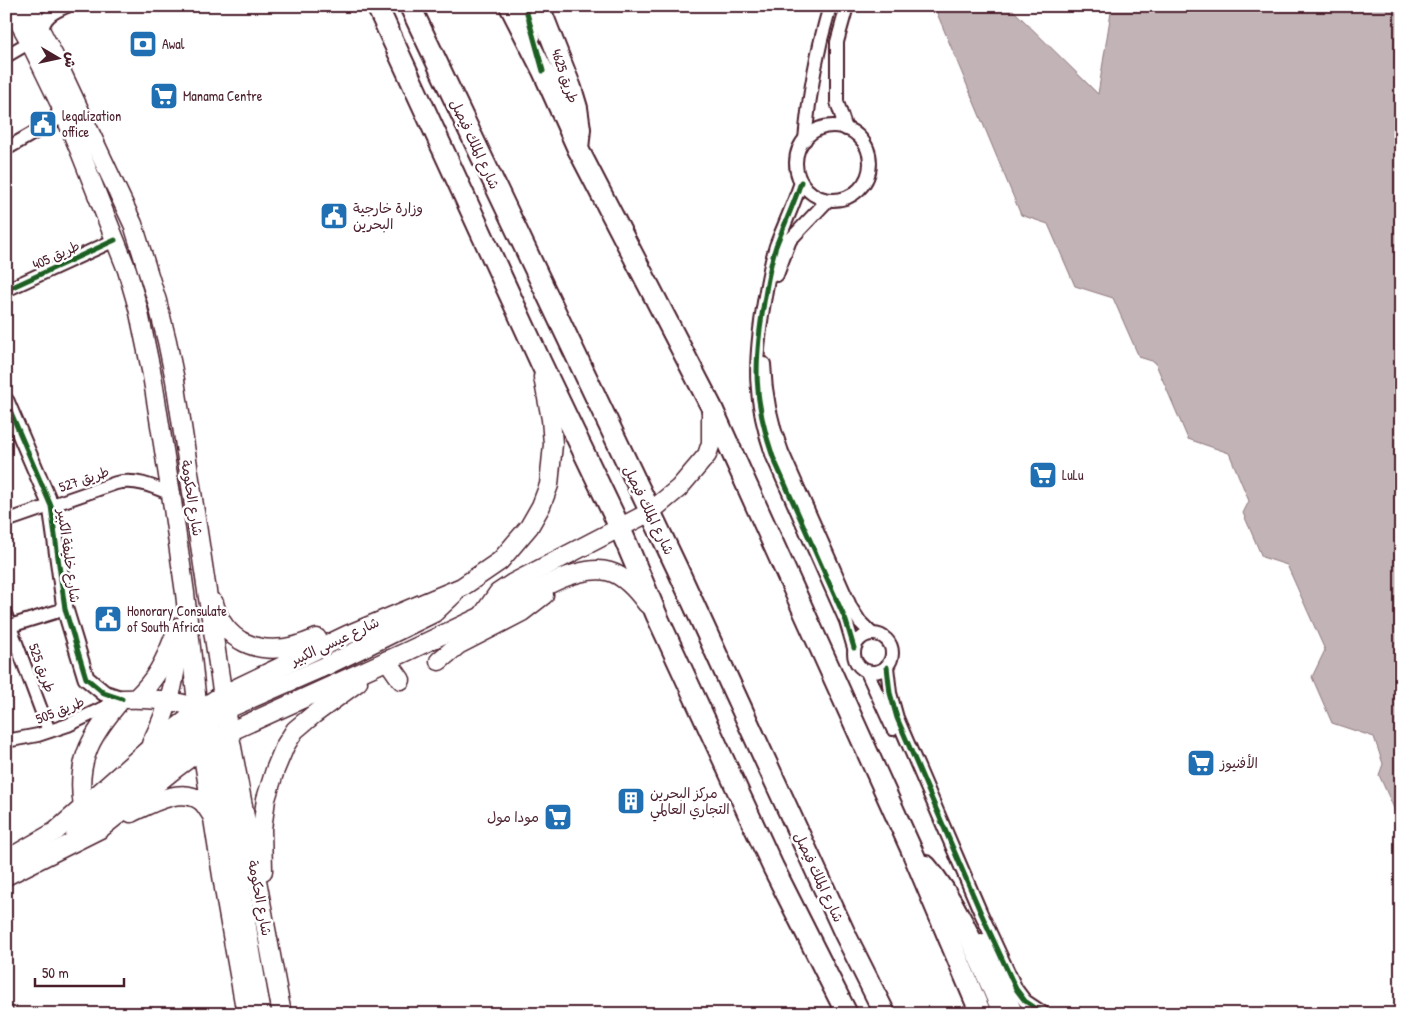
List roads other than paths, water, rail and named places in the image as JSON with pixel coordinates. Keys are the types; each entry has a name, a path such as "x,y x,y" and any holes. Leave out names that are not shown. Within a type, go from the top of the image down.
{"main road":[{"name":"شارع الحكومة","path":"10,6 36,37 111,176 134,224 164,326 173,370 224,702 208,730 263,914 282,1014"},
{"name":"شارع الحكومة","path":"28,6 36,37 60,104 127,270 138,308 152,375 208,730 213,818 246,1014"},
{"path":"377,6 541,363 620,528 657,616 773,867 848,1014"},
{"name":"شارع الملك فيصل","path":"410,6 650,512 845,934 885,1014"},
{"path":"510,6 543,71 578,149 711,406 912,851 981,1014"},
{"name":"طريق 4625","path":"539,6 573,94 580,129 578,149"},
{"name":"شارع عيسى الكبير","path":"224,702 347,635 370,634 391,625 462,586 500,561 533,520 549,485 553,444 551,419 541,363"},
{"path":"482,617 498,593 513,582 650,512 679,488 707,455 711,443 711,406"},
{"path":"197,532 217,614 237,639 254,646 276,649 294,646 318,638 347,635"},
{"path":"149,749 208,730 383,662 560,579 575,574 603,570 625,579 634,586 657,616"},
{"path":"439,661 458,645 522,612 560,579"},
{"path":"84,806 95,757 104,731 129,698 151,683 163,666 178,627 186,593"},
{"path":"391,625 406,652"},
{"path":"6,860 56,831 149,749 163,720 175,679 178,657 178,627"},
{"path":"100,829 208,730 217,707 224,702 302,676 370,634 383,662 401,680"},
{"path":"263,914 262,830 265,807 274,770 285,746 295,730 383,662"},
{"path":"129,698 170,700 208,730 235,848 248,941 262,1014"},
{"path":"72,842 94,815 208,730"},
{"path":"6,876 161,798 184,795 201,801 213,818"},
{"path":"912,851 938,881 954,907 1004,1014"},
{"path":"773,867 798,940 834,1014"}],"street":[{"path":"6,56 36,37 48,16 67,6"},
{"path":"525,6 543,71"},
{"path":"804,140 811,133 828,127 846,129 860,139 865,146 869,164 868,173 860,188 844,198 828,200 813,194 801,182 798,174 797,156 804,140 810,92 821,36 830,6"},
{"path":"846,129 837,102 837,42 847,6"},
{"path":"6,149 56,120 60,104"},
{"path":"801,182 792,210 776,246 768,277 758,341 756,383 761,416 773,457 846,620 858,665 867,672 879,696 1017,1014"},
{"path":"828,200 790,240 780,263 766,335 765,383 772,422 782,452 851,608 860,622 872,634 883,637 890,645 892,657 886,667 877,672 867,672"},
{"name":"طريق 405","path":"6,290 115,240"},
{"name":"شارع خليفة الكبير","path":"6,401 10,419 51,506 65,609 86,678 104,693 129,698"},
{"name":"طريق 527","path":"6,521 116,483 128,481 139,482 171,494"},
{"path":"8,621 65,609"},
{"name":"طريق 525","path":"8,621 49,731"},
{"path":"854,648 861,638 872,634"},
{"path":"886,667 890,693 897,718 980,911 1016,989 1031,1005 1045,1013"},
{"name":"طريق 505","path":"6,741 38,735 68,725 129,698"}],"place":[{"name":"Awal","path":"143,44"},
{"name":"Manama Centre","path":"164,96"},
{"name":"legalization office","path":"43,124"},
{"name":"وزارة خارجية البحرين","path":"334,216"},
{"name":"LuLu","path":"1043,475"},
{"name":"Honorary Consulate of South Africa","path":"108,619"},
{"name":"الأفنيوز","path":"1201,763"},
{"name":"مركز البحرين التجاري العالمي","path":"631,801"},
{"name":"مودا مول","path":"558,817"}]}
